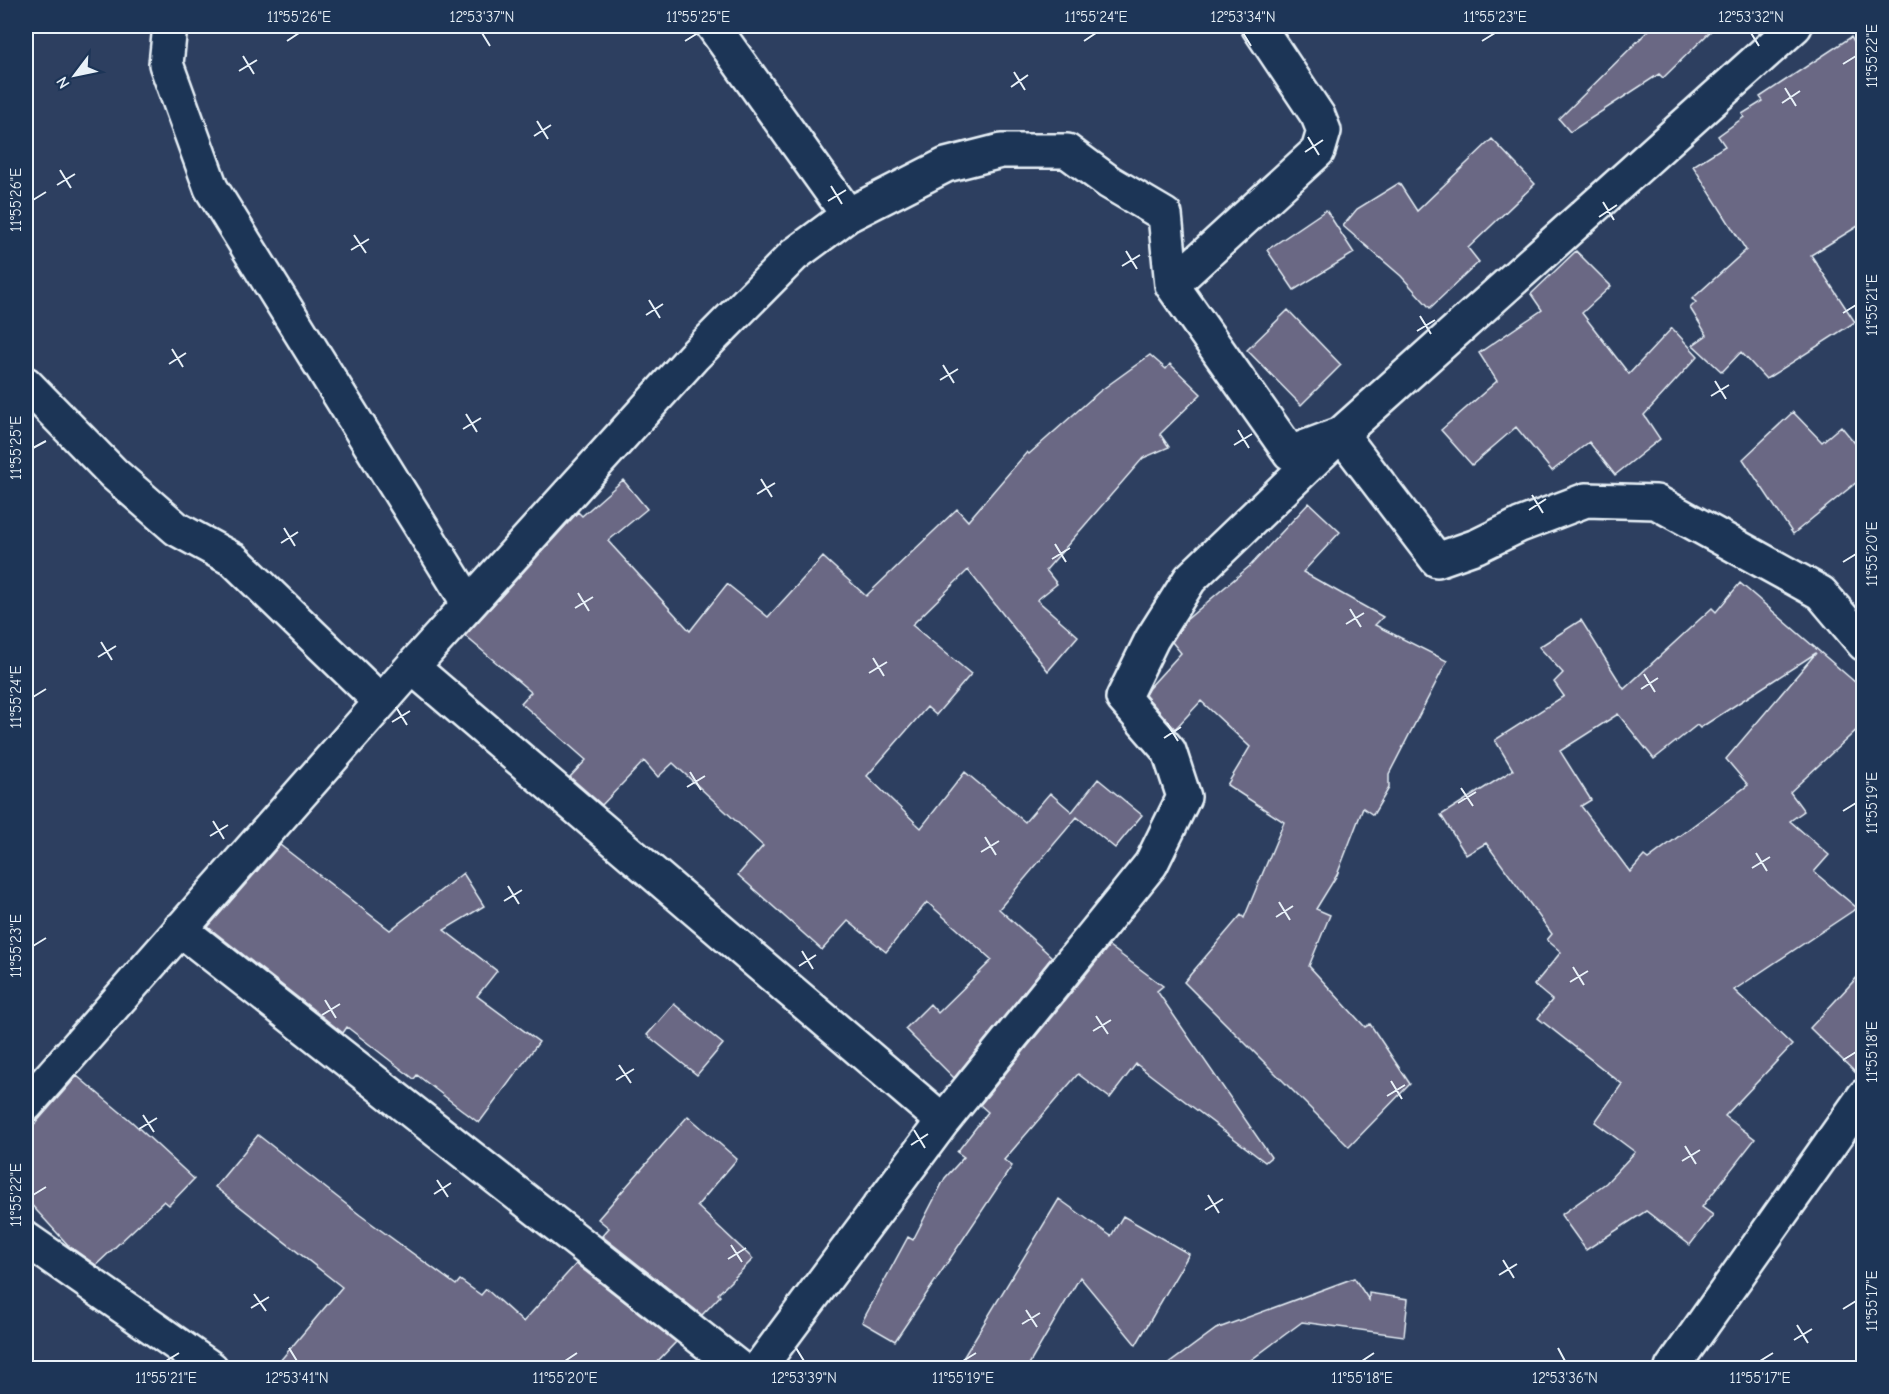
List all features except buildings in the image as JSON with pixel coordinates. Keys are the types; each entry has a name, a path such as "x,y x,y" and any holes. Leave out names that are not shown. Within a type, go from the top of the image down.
{"street":[{"path":"170,26 166,64 211,188 469,604"},
{"path":"713,26 848,215"},
{"path":"1172,285 1318,151 1324,131 1318,116 1258,26"},
{"path":"759,1368 943,1121 1151,864 1184,797 1169,751 1124,698 1152,639 1190,579 1341,434 1795,26"},
{"path":"26,1105 412,667 693,357 794,255 848,215 946,165 1001,151 1067,151 1109,182 1165,215 1172,285 1290,453 1341,434"},
{"path":"26,384 114,474 177,529 234,560 381,702"},
{"path":"1341,434 1437,561 1477,546 1520,525 1586,500 1656,502 1821,593 1863,644"},
{"path":"412,667 943,1121"},
{"path":"180,928 739,1368"},
{"path":"1672,1368 1863,1096"},
{"path":"26,1239 211,1368"}]}
